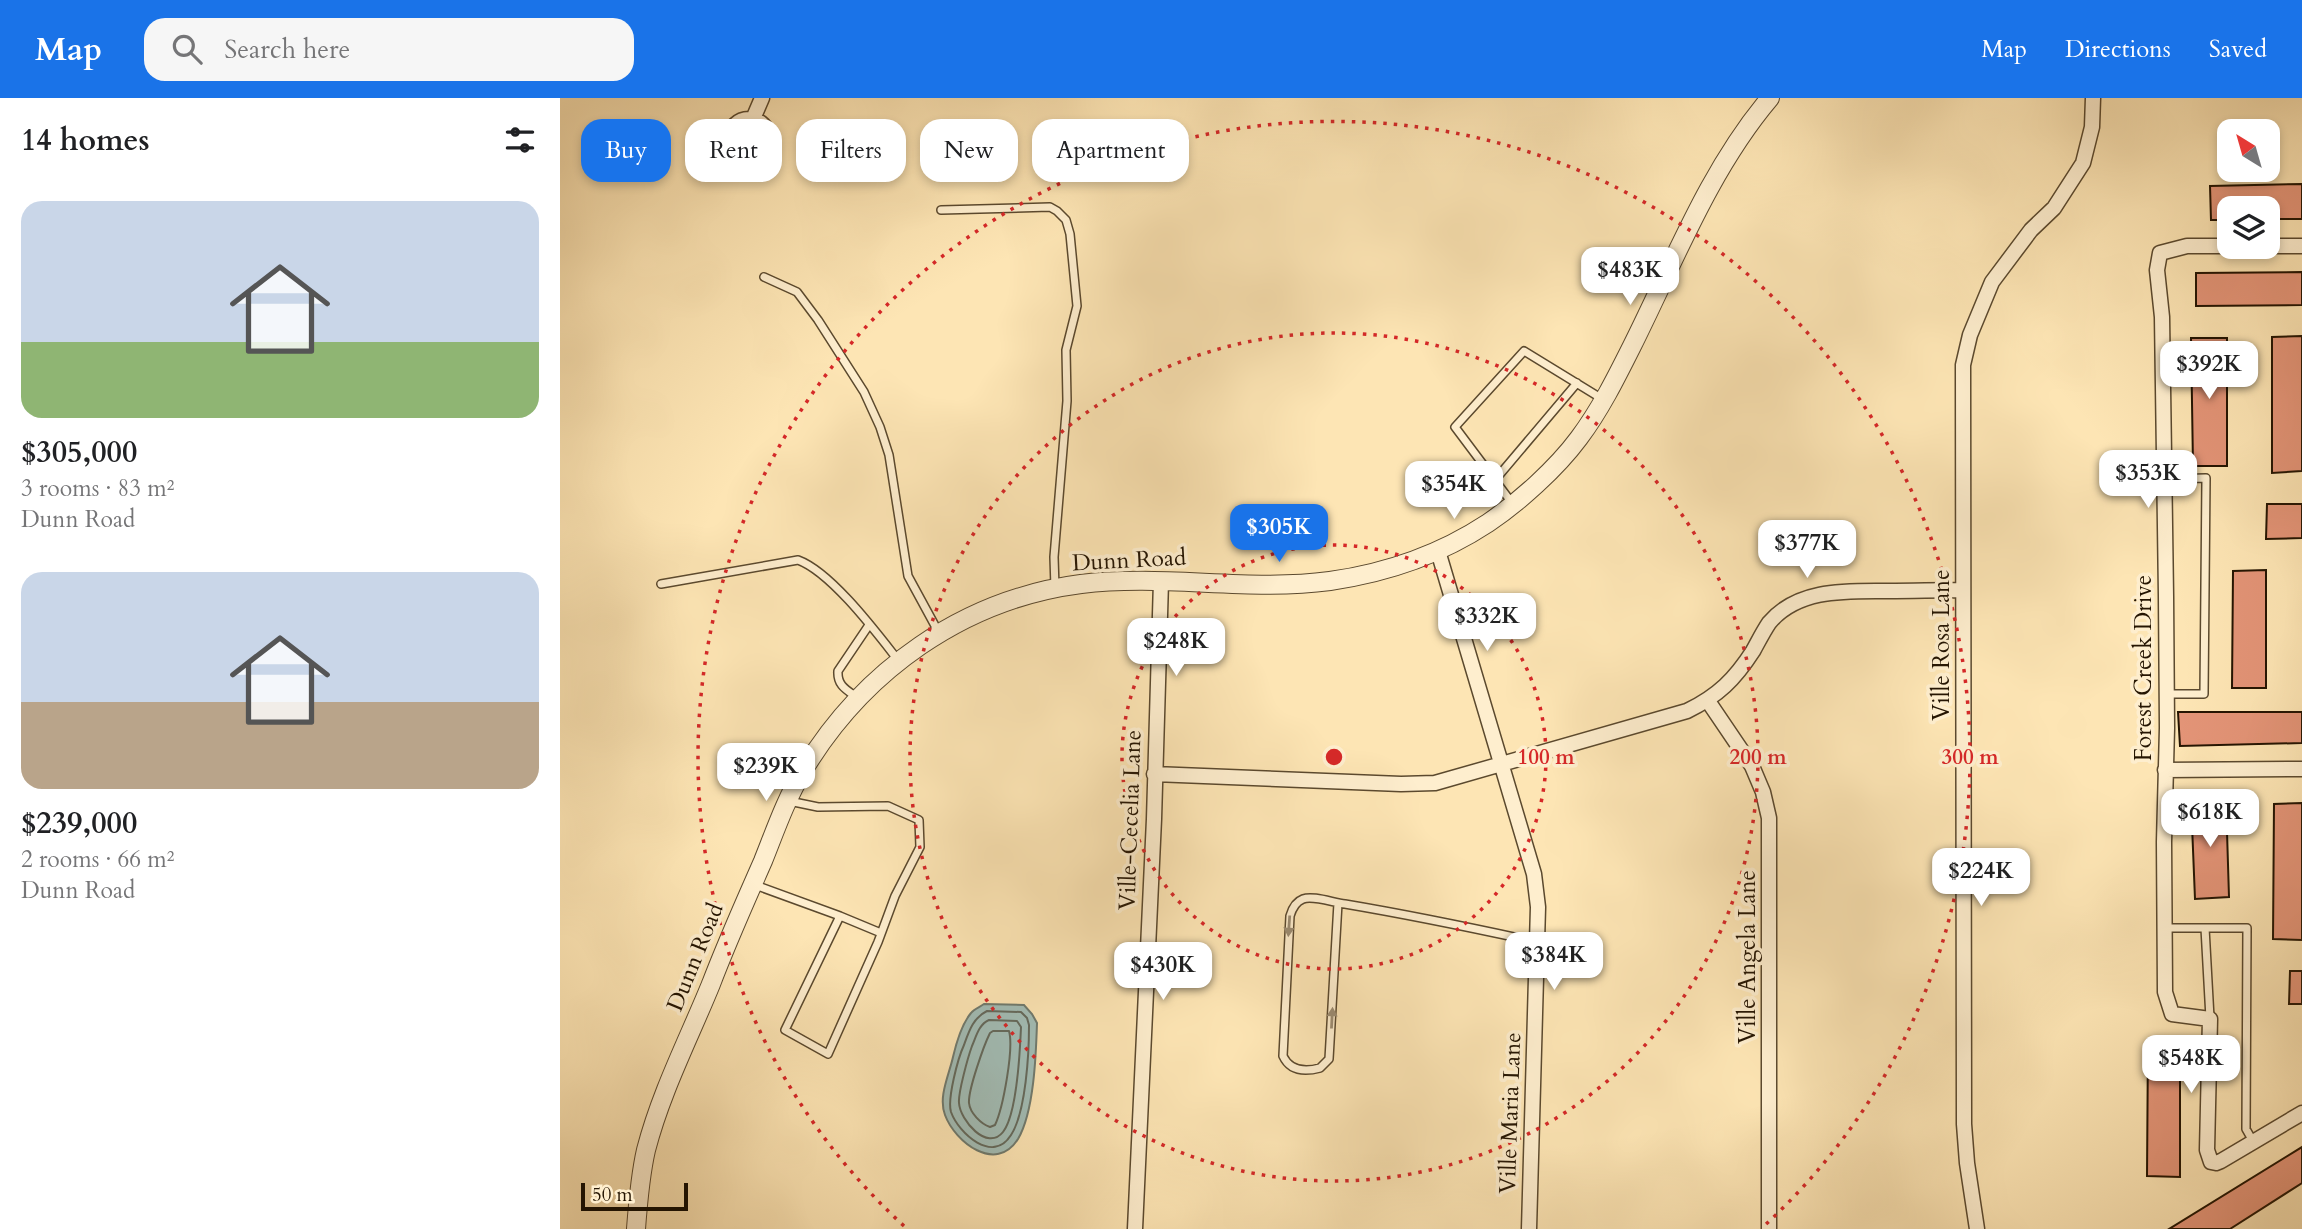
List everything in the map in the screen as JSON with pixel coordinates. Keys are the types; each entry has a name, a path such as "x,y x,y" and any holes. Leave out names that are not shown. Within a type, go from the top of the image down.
{"street":[{"path":"753,119 762,98"},
{"name":"Dunn Road","path":"636,1229 640,1187 650,1137 675,1069 752,884 800,775 819,746 858,698 899,661 939,634 1003,603 1079,584 1122,581 1329,581 1401,565 1438,551 1487,524 1563,457 1581,435 1604,400 1720,168 1770,98"},
{"name":"Ville Rosa Lane","path":"1977,1229 1964,1124 1963,365 1970,335 1992,282 2031,230 2054,208 2083,163 2092,127 2093,98"},
{"name":"Forest Creek Drive","path":"2210,1019 2172,1014 2165,992 2165,479 2162,317 2157,270 2160,253 2186,246 2217,246"},
{"path":"2280,246 2302,246"},
{"name":"Ville Maria Lane","path":"1438,551 1534,874 1538,906 1538,942 1529,1229"},
{"name":"Ville-Cecelia Lane","path":"1135,1229 1154,819 1161,580"},
{"path":"1154,774 1435,783 1688,712 1718,694 1745,663 1768,625 1782,610 1800,601 1821,594 1848,591 1963,590"},
{"name":"Ville Angela Lane","path":"1708,701 1752,766 1763,792 1769,818 1769,1229"},
{"path":"2165,770 2302,769"},
{"path":"2210,1019 2207,1150 2211,1162 2216,1163 2254,1143 2302,1113"}],"lane":[{"path":"941,210 1050,207 1066,220 1070,234 1077,306 1066,351 1067,401 1054,557 1055,589"},
{"path":"764,277 797,292 864,392 889,455 908,576 939,634"},
{"path":"1512,503 1455,427 1524,351 1604,400"},
{"path":"1495,480 1577,383"},
{"path":"2165,479 2206,478 2204,694 2167,694"},
{"path":"661,584 799,560 820,573 899,661"},
{"path":"858,698 837,680 838,671 869,625"},
{"path":"788,801 818,807 888,806 919,820 920,846 895,896 828,1054 785,1030 840,916"},
{"path":"752,884 881,933"},
{"path":"1338,903 1329,1059 1320,1068 1297,1069 1291,1067 1283,1056 1290,915 1296,904 1306,898 1338,903 1425,917 1538,942"},
{"path":"2165,928 2247,928 2246,1129 2254,1143"},
{"path":"2205,928 2210,1019"}],"water":[{"path":"984,1004 1024,1005 1037,1023 1028,1114 1018,1139 1009,1149 999,1154 988,1154 967,1144 950,1125 943,1108 945,1086 960,1034 971,1013"}],"building":[{"path":"2302,184 2302,219 2280,219 2280,196 2217,196 2217,220 2211,220 2210,186"},
{"path":"2302,272 2302,305 2196,306 2196,273"},
{"path":"2302,336 2302,471 2272,473 2272,337"},
{"path":"2191,338 2227,338 2227,466 2193,466"},
{"path":"2267,504 2302,504 2302,538 2266,539"},
{"path":"2266,570 2266,688 2232,688 2233,571"},
{"path":"2178,712 2302,712 2302,743 2180,746"},
{"path":"2226,799 2229,897 2195,899 2191,800"},
{"path":"2302,803 2302,940 2273,939 2274,804"},
{"path":"2290,971 2302,971 2302,1004 2289,1004"},
{"path":"2148,1039 2180,1039 2180,1177 2147,1176"},
{"path":"2302,1147 2302,1183 2230,1229 2169,1229"}]}
